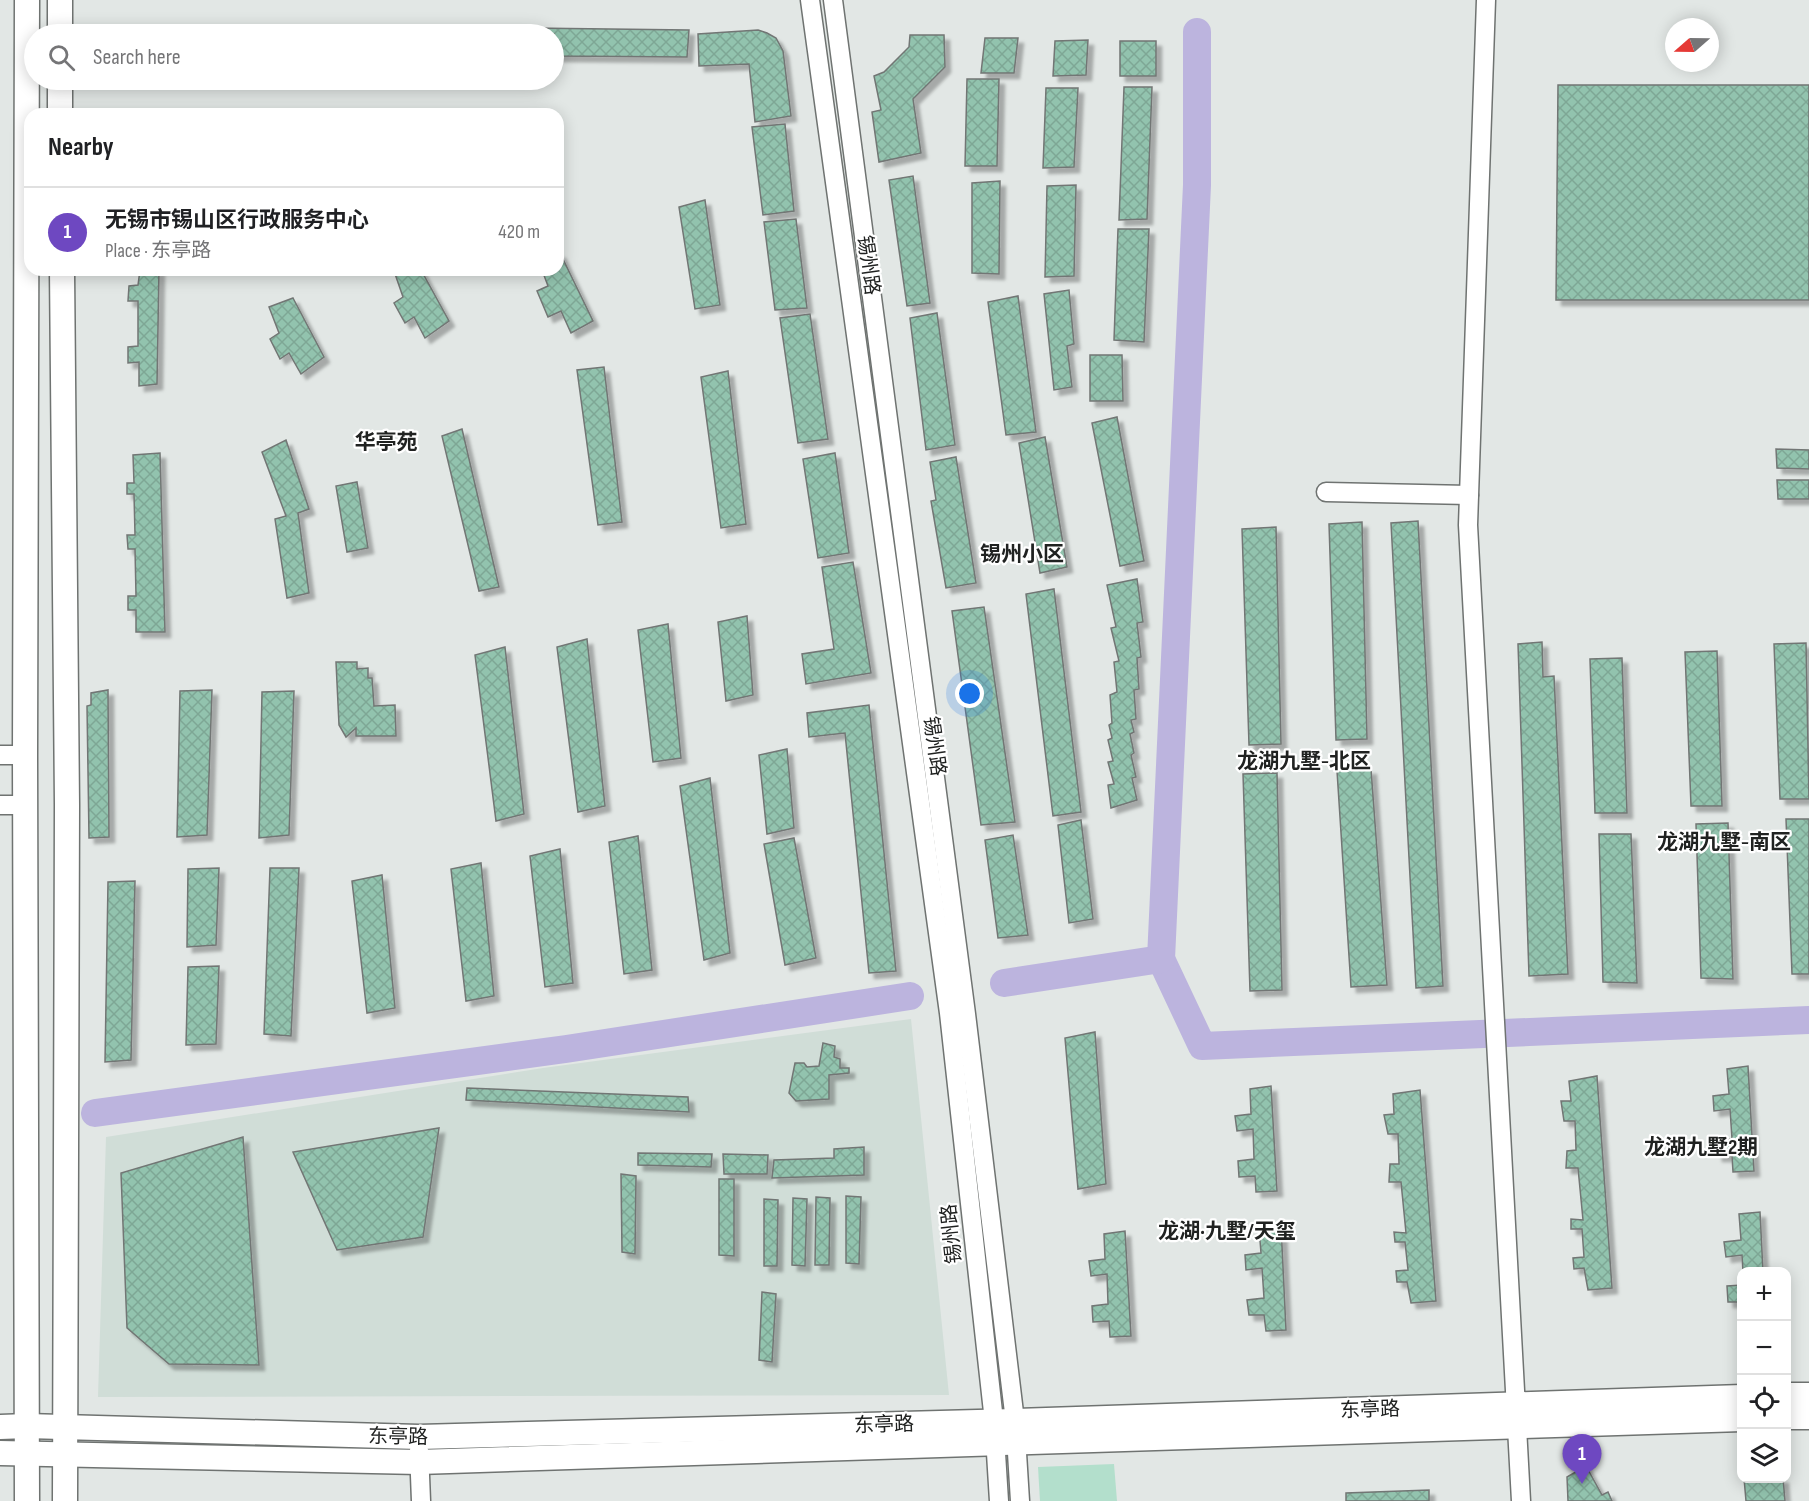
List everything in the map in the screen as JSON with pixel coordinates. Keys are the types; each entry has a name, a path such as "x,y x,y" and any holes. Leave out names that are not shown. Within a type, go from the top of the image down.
{"main road":[{"path":"27,0 27,24"},
{"path":"60,0 60,24"},
{"path":"27,90 27,108"},
{"path":"60,90 60,108"},
{"path":"26,276 27,1501"},
{"path":"62,276 67,795 65,1501"},
{"path":"1791,1395 1809,1395"},
{"name":"东亭路","path":"0,1454 419,1462 1005,1432 1517,1415 1737,1397"},
{"name":"东亭路","path":"1517,1415 1737,1419"},
{"path":"1791,1417 1809,1416"},
{"name":"东亭路","path":"0,1427 419,1437 1005,1432"}],"street":[{"name":"锡州路","path":"810,0 1005,1432 1020,1501"},
{"name":"锡州路","path":"833,0 962,979 1005,1432 999,1501"},
{"path":"1486,0 1468,525 1521,1501"},
{"path":"1326,492 1469,495"},
{"path":"0,755 25,755"},
{"path":"0,805 26,805"},
{"path":"419,1437 421,1501"}],"shaded area":[{"path":"911,1019 949,1395 98,1397 106,1137 543,1068"}],"green space":[{"path":"1114,1464 1117,1501 1040,1501 1038,1467"}],"building":[{"path":"564,28 689,30 687,57 564,56"},
{"path":"758,30 776,38 783,51 791,116 755,122 749,64 699,66 698,34"},
{"path":"910,35 944,35 945,67 913,99 921,153 879,162 872,112 881,110 874,76 884,72 909,47"},
{"path":"985,38 1018,38 1014,73 981,73"},
{"path":"1088,40 1086,75 1053,76 1055,41"},
{"path":"1120,41 1156,41 1156,76 1120,76"},
{"path":"967,79 999,79 997,166 965,166"},
{"path":"1558,85 1809,85 1809,300 1556,300"},
{"path":"1124,87 1152,87 1147,219 1119,220"},
{"path":"1046,88 1078,88 1074,167 1043,168"},
{"path":"785,124 794,211 763,215 752,127"},
{"path":"913,176 930,303 907,306 889,180"},
{"path":"1000,181 999,274 972,273 972,183"},
{"path":"1076,185 1074,276 1045,277 1047,186"},
{"path":"705,200 720,305 695,309 679,207"},
{"path":"796,219 807,308 775,310 764,222"},
{"path":"1118,229 1149,229 1144,342 1114,340"},
{"path":"564,261 593,321 571,333 561,311 548,317 537,291 548,286 544,276 564,276"},
{"path":"139,276 159,276 157,384 139,386 139,362 128,363 128,347 138,346 138,301 128,301 129,286 138,285"},
{"path":"396,276 424,276 449,321 425,338 414,317 405,323 394,303 403,297"},
{"path":"1069,290 1074,344 1067,346 1072,387 1054,390 1044,294"},
{"path":"1018,296 1036,432 1006,435 988,302"},
{"path":"293,298 324,357 301,374 289,353 280,359 270,339 279,333 269,307"},
{"path":"937,313 955,445 926,450 910,318"},
{"path":"810,314 828,439 798,443 780,318"},
{"path":"1090,355 1122,355 1123,401 1090,401"},
{"path":"604,367 622,522 598,525 577,370"},
{"path":"728,371 746,524 721,528 701,377"},
{"path":"1117,417 1144,561 1120,566 1092,423"},
{"path":"462,429 499,587 479,591 442,436"},
{"path":"1045,437 1067,567 1040,573 1019,443"},
{"path":"286,440 309,509 298,513 309,593 287,598 275,519 286,516 262,452"},
{"path":"1776,449 1809,450 1809,469 1777,468"},
{"path":"160,453 165,632 136,632 136,610 128,610 128,596 136,596 135,549 128,549 127,535 135,535 134,494 127,494 127,483 134,483 133,455"},
{"path":"835,453 849,553 818,558 803,459"},
{"path":"956,457 976,583 946,588 931,501 936,500 930,462"},
{"path":"1777,480 1809,480 1809,499 1778,499"},
{"path":"357,482 368,548 347,552 336,486"},
{"path":"1418,521 1443,986 1416,988 1391,523"},
{"path":"1362,522 1367,739 1336,740 1329,524"},
{"path":"1276,527 1281,744 1249,745 1242,529"},
{"path":"853,562 871,673 806,684 802,654 834,649 822,567"},
{"path":"1137,579 1143,622 1137,623 1141,657 1137,658 1139,689 1134,690 1136,719 1131,720 1134,732 1130,734 1134,753 1131,755 1136,777 1132,778 1137,800 1111,808 1108,785 1114,784 1108,762 1113,761 1108,740 1112,738 1109,725 1112,723 1110,695 1117,692 1114,662 1119,661 1111,628 1116,627 1107,585"},
{"path":"1054,589 1081,812 1053,816 1026,594"},
{"path":"984,607 1015,822 981,825 952,611"},
{"path":"747,616 753,695 726,701 718,622"},
{"path":"668,624 681,758 653,762 638,630"},
{"path":"587,639 605,806 578,812 557,647"},
{"path":"1542,642 1543,677 1554,676 1568,974 1529,976 1518,644"},
{"path":"1806,643 1809,799 1780,799 1774,644"},
{"path":"505,647 524,814 496,821 475,655"},
{"path":"1717,651 1722,806 1691,806 1685,652"},
{"path":"1622,658 1627,813 1595,813 1590,659"},
{"path":"336,662 357,662 357,669 368,668 368,678 372,678 374,706 395,705 396,736 356,736 356,728 346,737 339,725"},
{"path":"108,690 109,837 89,838 87,706 91,705 91,693"},
{"path":"212,690 207,835 177,837 180,691"},
{"path":"294,691 289,835 259,838 262,692"},
{"path":"869,705 896,971 869,973 845,733 809,737 807,713"},
{"path":"787,749 794,828 767,834 759,755"},
{"path":"1371,769 1387,985 1351,987 1337,771"},
{"path":"1277,773 1282,990 1250,991 1243,774"},
{"path":"710,778 730,953 704,960 680,786"},
{"path":"1786,819 1809,819 1809,974 1792,974"},
{"path":"1081,820 1093,919 1069,923 1058,825"},
{"path":"1728,823 1733,979 1701,978 1696,824"},
{"path":"1599,834 1631,834 1637,983 1603,982"},
{"path":"1013,835 1028,935 998,938 985,840"},
{"path":"638,836 652,970 624,974 609,842"},
{"path":"794,838 816,958 785,965 764,844"},
{"path":"560,849 573,983 545,987 530,856"},
{"path":"481,863 494,996 466,1001 451,869"},
{"path":"219,868 216,945 187,947 188,869"},
{"path":"270,868 299,868 291,1036 264,1034"},
{"path":"382,875 395,1008 367,1013 352,881"},
{"path":"135,881 131,1060 105,1062 108,882"},
{"path":"219,966 216,1044 186,1045 188,967"},
{"path":"1095,1032 1106,1184 1078,1189 1065,1038"},
{"path":"823,1043 835,1046 834,1057 840,1059 840,1068 849,1068 849,1073 829,1075 829,1099 796,1101 789,1093 795,1063 804,1063 807,1067 819,1066"},
{"path":"1748,1066 1754,1171 1733,1172 1732,1156 1717,1156 1715,1140 1732,1139 1730,1109 1714,1111 1713,1096 1729,1094 1727,1069"},
{"path":"1597,1076 1612,1288 1588,1290 1584,1268 1574,1269 1573,1258 1584,1257 1582,1229 1571,1229 1571,1219 1583,1220 1578,1168 1566,1168 1567,1151 1576,1150 1575,1121 1564,1121 1561,1101 1571,1101 1569,1081"},
{"path":"1271,1086 1277,1191 1256,1192 1255,1176 1239,1177 1238,1161 1254,1159 1253,1129 1237,1131 1235,1116 1251,1114 1250,1089"},
{"path":"467,1088 688,1097 689,1112 466,1100"},
{"path":"1420,1090 1436,1301 1411,1303 1407,1282 1397,1282 1396,1271 1408,1270 1405,1242 1395,1242 1394,1232 1406,1233 1401,1182 1389,1182 1390,1164 1399,1164 1398,1134 1388,1134 1384,1115 1394,1114 1393,1094"},
{"path":"439,1128 423,1237 337,1250 293,1152"},
{"path":"243,1137 259,1365 169,1364 127,1328 121,1173"},
{"path":"864,1147 864,1175 772,1178 774,1160 834,1158 834,1149"},
{"path":"638,1153 712,1154 711,1167 638,1165"},
{"path":"723,1154 768,1155 767,1174 724,1174"},
{"path":"621,1174 636,1176 635,1254 622,1252"},
{"path":"719,1179 734,1179 734,1256 719,1255"},
{"path":"846,1196 861,1197 859,1264 846,1263"},
{"path":"816,1197 830,1198 829,1265 815,1265"},
{"path":"793,1198 807,1199 805,1266 792,1265"},
{"path":"764,1199 778,1200 777,1266 764,1266"},
{"path":"1760,1212 1763,1267 1743,1267 1742,1255 1726,1257 1724,1242 1741,1240 1739,1214"},
{"path":"1281,1225 1286,1330 1266,1331 1264,1315 1249,1315 1247,1300 1264,1298 1262,1268 1246,1270 1245,1255 1261,1253 1259,1228"},
{"path":"1125,1231 1131,1336 1110,1337 1109,1321 1093,1322 1092,1306 1108,1304 1107,1274 1091,1276 1089,1261 1105,1259 1104,1234"},
{"path":"1737,1285 1737,1302 1728,1302 1727,1286"},
{"path":"762,1292 776,1294 772,1362 759,1360"},
{"path":"1586,1466 1602,1495 1608,1492 1612,1501 1568,1501 1567,1477"},
{"path":"1744,1483 1783,1483 1785,1501 1746,1501"},
{"path":"1429,1490 1429,1501 1346,1501 1346,1493"}],"waterway":[{"path":"1004,983 1161,959 1197,185 1197,32"},
{"path":"1161,959 1202,1046 1809,1020"},
{"path":"95,1113 566,1049 910,996"}],"place":[{"name":"无锡市锡山区行政服务中心","path":"1582,1484"}],"district":[{"name":"华亭苑","path":"386,442"},
{"name":"锡州小区","path":"1022,554"},
{"name":"龙湖九墅-北区","path":"1304,761"},
{"name":"龙湖九墅-南区","path":"1724,842"},
{"name":"龙湖九墅2期","path":"1701,1147"},
{"name":"龙湖·九墅/天玺","path":"1227,1231"}]}
